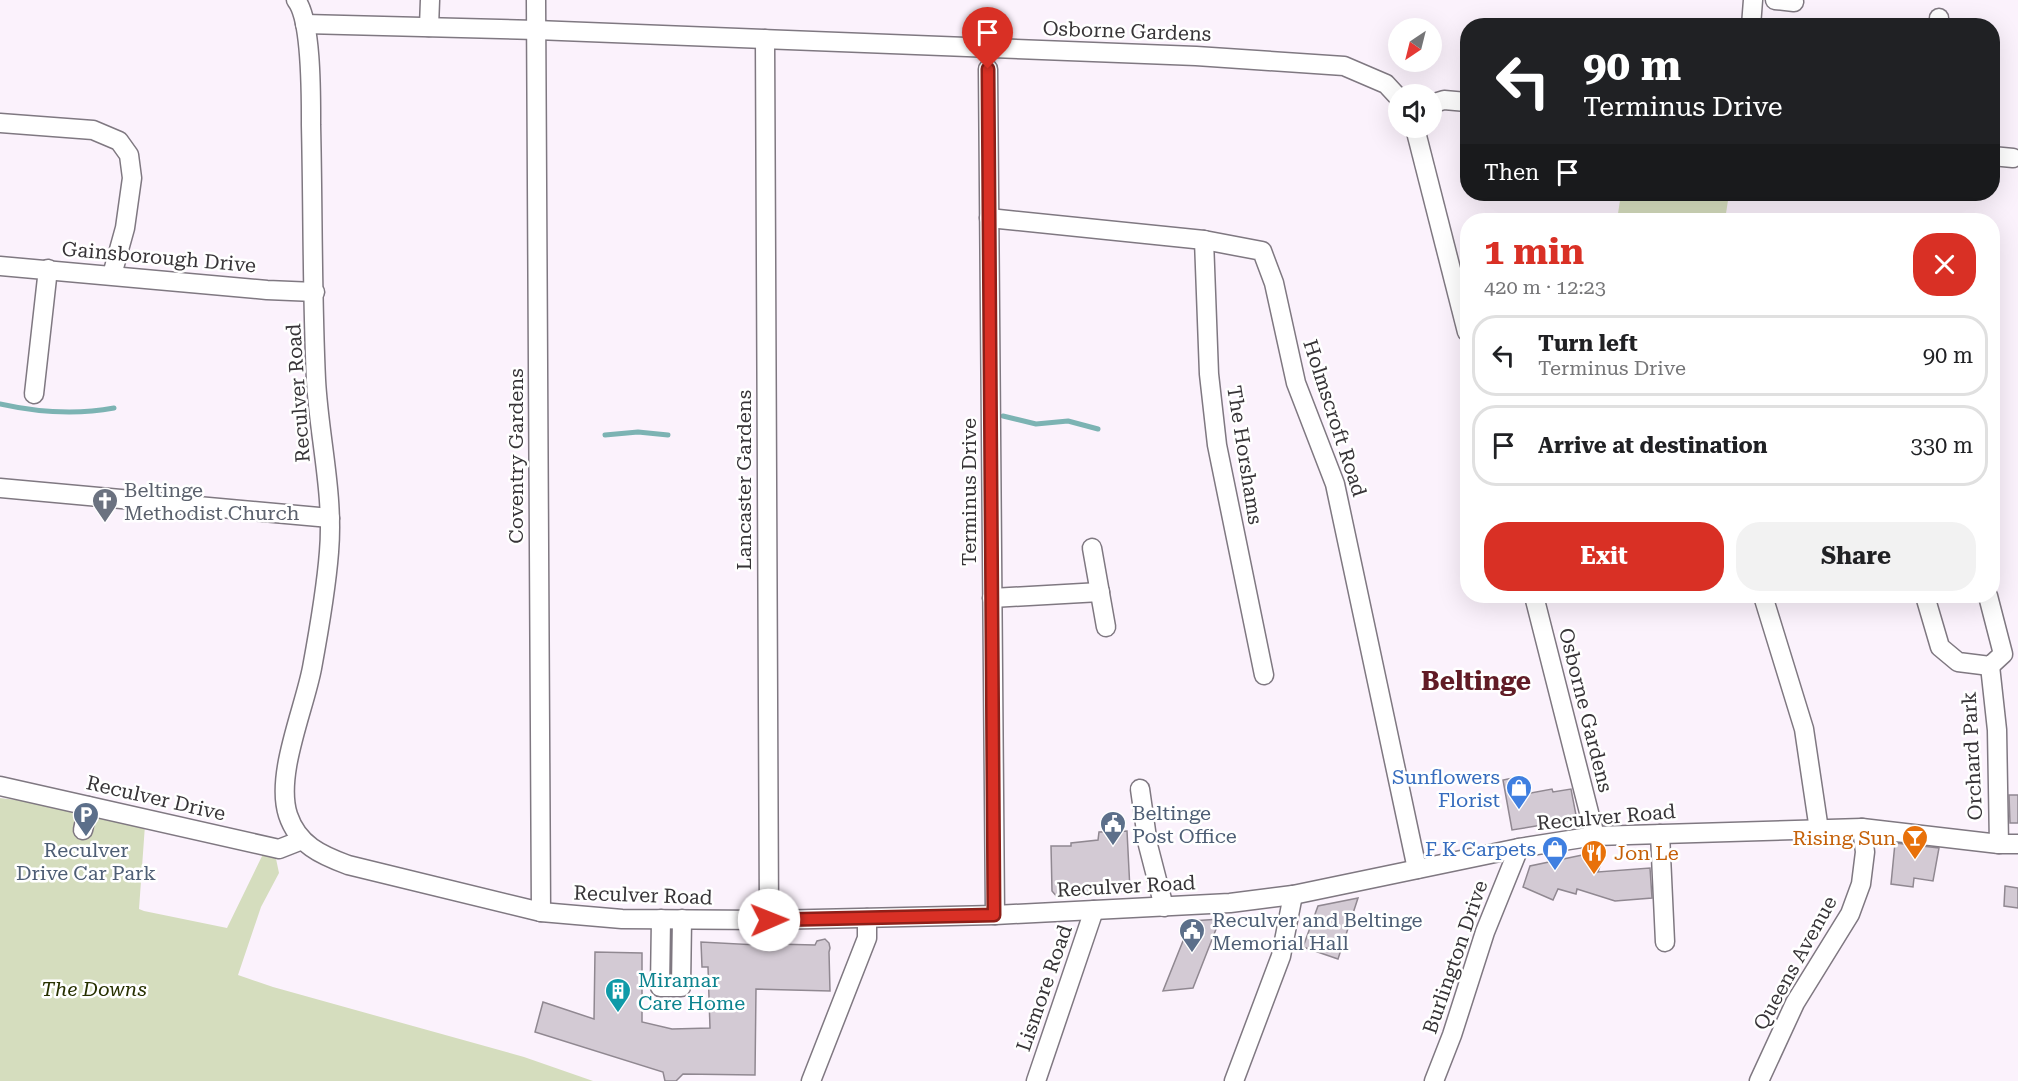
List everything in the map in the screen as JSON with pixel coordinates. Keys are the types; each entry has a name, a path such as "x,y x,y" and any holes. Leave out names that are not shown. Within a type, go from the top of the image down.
{"street":[{"name":"Reculver Road","path":"296,0 300,4 305,24 310,82 316,381 330,518 324,594 311,670 284,787 294,843 348,865 541,912 592,918 769,920 994,915 1230,903 1293,895 1519,848 1595,836 1862,828 1999,844 2018,844"},
{"path":"429,27 430,0"},
{"name":"Coventry Gardens","path":"536,0 541,912"},
{"path":"1752,18 1753,0"},
{"path":"1775,0 1794,2"},
{"name":"Osborne Gardens","path":"305,24 536,30 1196,56 1344,66 1388,86"},
{"name":"Lancaster Gardens","path":"765,39 769,920"},
{"name":"Terminus Drive","path":"988,69 994,915"},
{"path":"1442,101 1460,101"},
{"path":"0,123 93,130 119,141 129,155 132,178 125,228 112,275"},
{"path":"1418,138 1460,305"},
{"path":"2000,157 2013,158"},
{"name":"Holmscroft Road","path":"989,219 1204,240 1262,251 1274,283 1296,383 1335,484 1417,869"},
{"name":"The Horshams","path":"1204,240 1209,374 1217,445 1264,675"},
{"name":"Gainsborough Drive","path":"0,266 267,290 315,292"},
{"path":"34,394 48,269"},
{"path":"0,488 330,518"},
{"path":"1092,548 1106,627"},
{"path":"992,598 1100,592"},
{"name":"Osborne Gardens","path":"1536,603 1595,836"},
{"path":"1765,603 1804,729 1819,830"},
{"name":"Orchard Park","path":"1927,603 1940,647 1958,662 1990,666 2004,654 1990,603"},
{"name":"Orchard Park","path":"1990,666 1996,730 1999,844"},
{"name":"Reculver Drive","path":"0,786 279,849 294,843"},
{"path":"1140,789 1148,845 1164,907"},
{"path":"83,830 88,806"},
{"name":"Queens Avenue","path":"1759,1081 1795,1003 1850,914 1861,884 1864,852 1862,828"},
{"path":"1660,834 1665,942"},
{"path":"276,864 294,843"},
{"name":"Burlington Drive","path":"1434,1081 1452,1035 1485,932 1519,848"},
{"path":"1234,1081 1281,956 1293,895"},
{"name":"Lismore Road","path":"1036,1081 1094,910"},
{"path":"811,1081 867,938 867,918"},
{"path":"661,919 660,987 681,987 682,919"}],"green space":[{"path":"1620,201 1728,201 1726,213 1618,213"},
{"name":"The Downs","path":"0,798 41,803 145,825 139,909 227,928 265,850 275,854 279,873 261,907 238,975 273,987 524,1057 593,1081 0,1081"}],"building":[{"path":"1518,777 1520,795 1552,789 1553,792 1571,789 1576,815 1572,820 1512,830 1503,780"},
{"path":"2009,795 2018,795 2018,823 2010,823"},
{"path":"1127,831 1130,890 1058,898 1052,891 1051,846 1071,846 1071,843 1098,840 1099,832"},
{"name":"Rising Sun","path":"1895,843 1939,848 1933,881 1914,878 1913,887 1891,884"},
{"path":"1587,854 1602,859 1598,872 1650,868 1652,898 1615,901 1577,889 1576,894 1558,889 1553,900 1523,887 1530,866"},
{"path":"2005,886 2018,888 2018,908 2004,906"},
{"path":"1358,898 1338,959 1303,947 1318,906"},
{"name":"Reculver and Beltinge Memorial Hall","path":"1220,919 1193,988 1163,991 1191,921"},
{"name":"Miramar Care Home","path":"757,939 775,941 775,944 815,945 817,941 825,939 830,948 830,991 756,989 755,1075 683,1074 676,1081 665,1081 663,1072 535,1032 543,1002 594,1019 595,952 642,953 642,1022 672,1029 710,1028 708,967 702,967 701,942 757,945"}],"waterway":[{"path":"0,404 57,412 114,408"},
{"path":"1003,416 1036,424 1068,421 1098,429"},
{"path":"605,435 638,432 668,435"}],"place":[{"name":"Beltinge Methodist Church","path":"105,524"},
{"name":"Sunflowers Florist","path":"1519,811"},
{"name":"Reculver Drive Car Park","path":"86,838"},
{"name":"Beltinge Post Office","path":"1113,847"},
{"name":"Rising Sun","path":"1915,861"},
{"name":"F K Carpets","path":"1555,872"},
{"name":"Jon Le","path":"1594,876"},
{"name":"Reculver and Beltinge Memorial Hall","path":"1192,954"},
{"name":"Miramar Care Home","path":"618,1014"}],"district":[{"name":"Beltinge","path":"1476,681"}],"route":[{"path":"769,920 994,915 988,69"}]}
